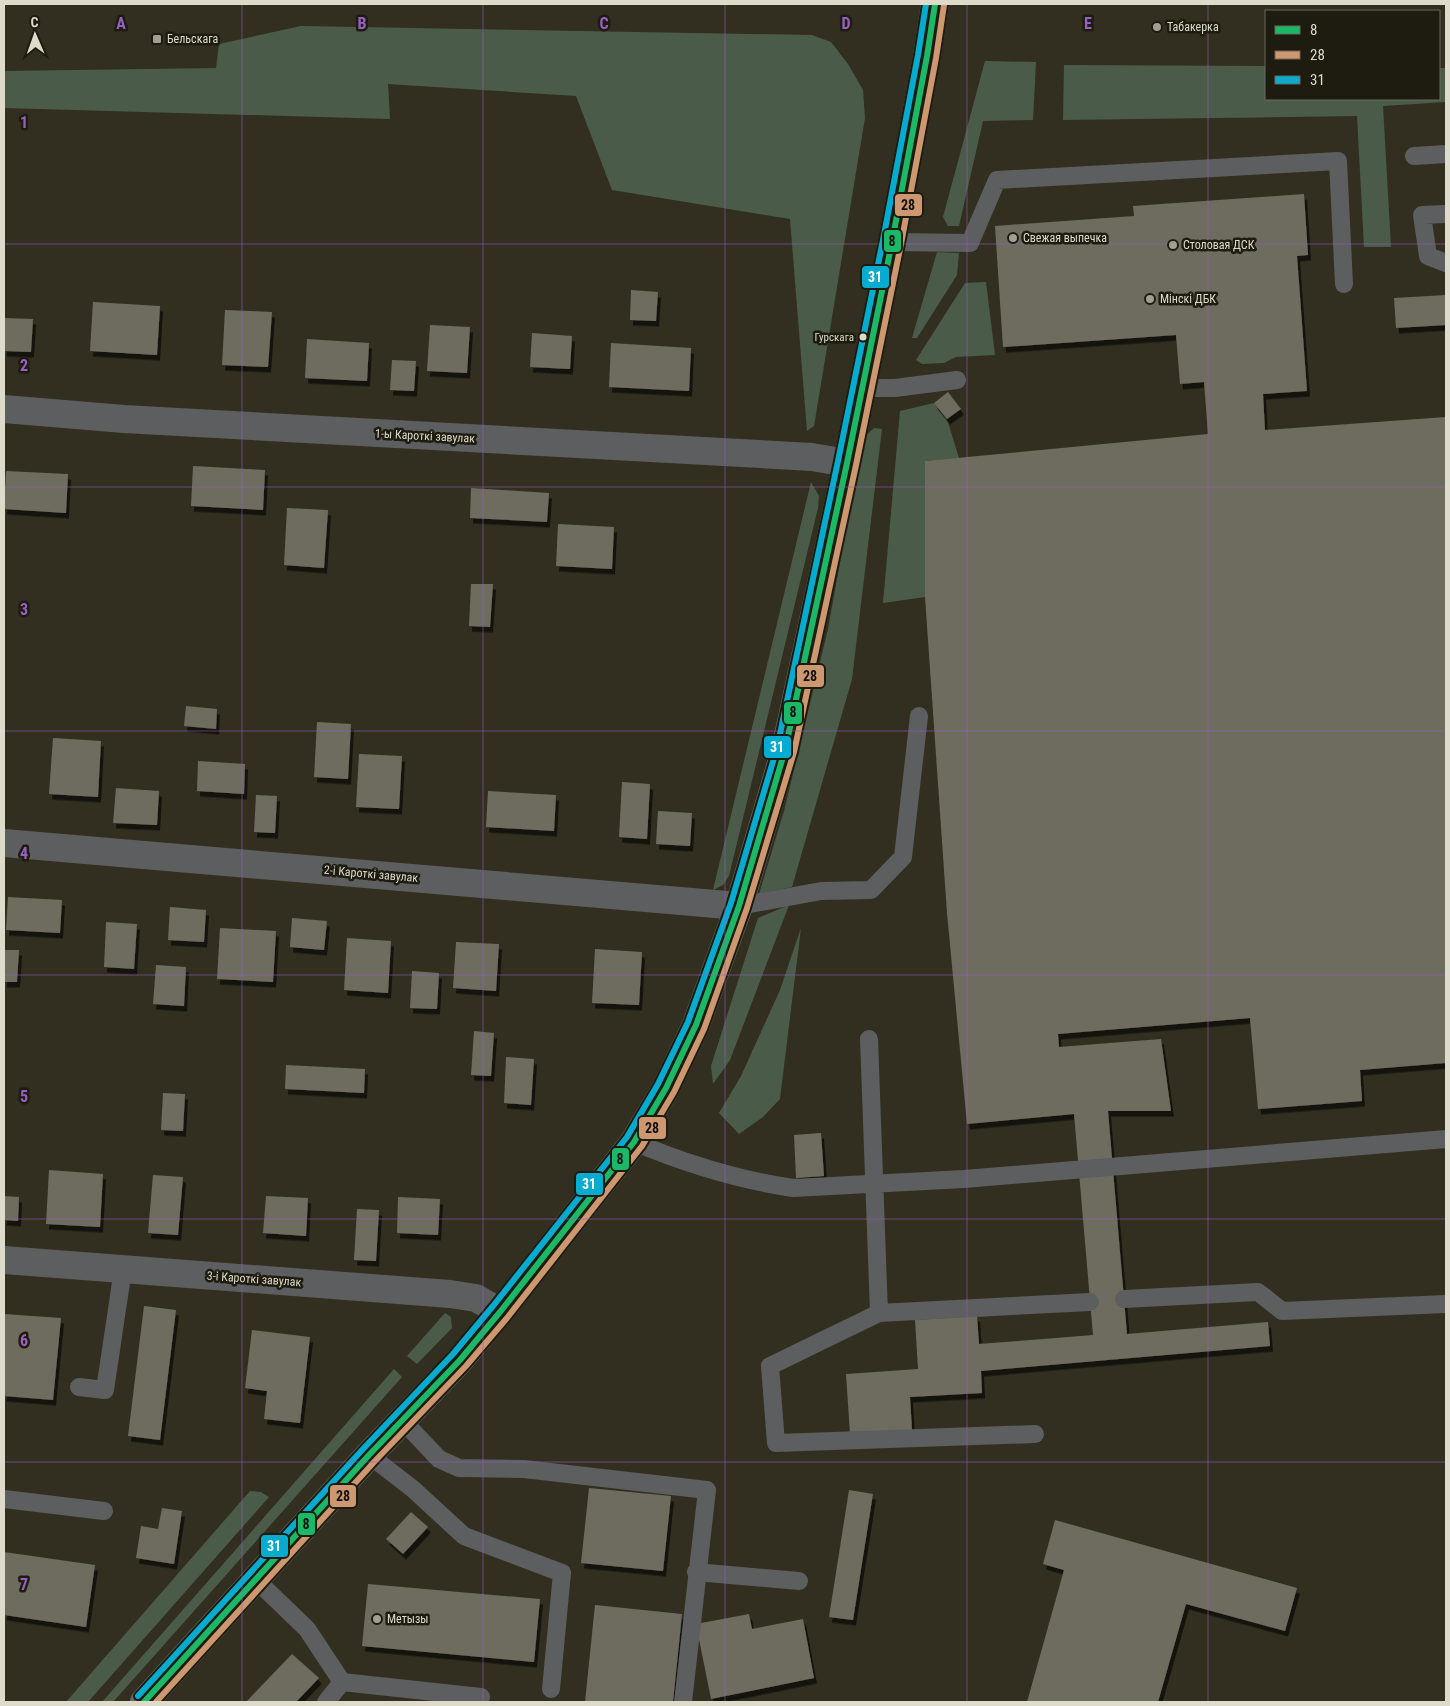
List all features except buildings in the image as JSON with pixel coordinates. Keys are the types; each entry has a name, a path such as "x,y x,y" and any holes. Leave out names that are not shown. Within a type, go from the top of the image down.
{"main road":[{"path":"144,1702 368,1455 460,1360 500,1312 634,1142 666,1088 696,1026 739,906 785,750 847,463 892,242 935,4"}],"street":[{"name":"1-ы Кароткі завулак","path":"4,409 124,419 802,457 847,463"},
{"name":"2-і Кароткі завулак","path":"4,843 739,906"},
{"name":"3-і Кароткі завулак","path":"4,1260 450,1294 476,1298 500,1312"}],"lane":[{"path":"1414,156 1446,154"},
{"path":"892,242 970,242 997,180 1338,161 1344,284"},
{"path":"1446,214 1422,215 1428,256 1446,263"},
{"path":"862,388 895,388 957,380"},
{"path":"739,906 821,891 871,890 903,857 919,716"},
{"path":"870,1039 879,1313"},
{"path":"634,1142 674,1159 772,1185 793,1188 974,1178 1446,1139"},
{"path":"79,1387 105,1390 123,1269"},
{"path":"1124,1299 1258,1292 1282,1312 1446,1304"},
{"path":"1035,1434 776,1442 770,1366 879,1313 1090,1302"},
{"path":"402,1420 439,1460 459,1468 524,1469 707,1490 696,1572 683,1702"},
{"path":"368,1455 413,1489 464,1536 562,1573 551,1689"},
{"path":"4,1499 104,1511"},
{"path":"696,1572 798,1581"},
{"path":"254,1579 307,1629 342,1682"},
{"path":"342,1682 481,1697"},
{"path":"326,1702 342,1682"}],"green space":[{"path":"301,26 812,35 831,42 848,64 863,90 865,118 814,426 807,431 790,219 612,190 576,96 388,84 390,119 4,108 4,71 216,68 219,44"},
{"path":"985,61 1036,62 1033,120 983,121 959,226 948,226 943,217"},
{"path":"1064,65 1265,66 1265,100 1440,100 1440,68 1446,68 1446,102 1383,106 1391,247 1364,247 1357,116 1063,120"},
{"path":"937,252 959,253 957,275 917,338 912,338"},
{"path":"986,282 995,355 956,357 944,363 922,364 916,360 965,283"},
{"path":"934,403 947,419 959,458 925,461 925,597 883,603 900,411"},
{"path":"874,428 882,429 852,679 792,887 759,894 784,811 828,629 862,439"},
{"path":"811,482 819,496 818,508 729,876 723,885 713,890"},
{"path":"789,905 730,1060 713,1084 711,1066 758,918"},
{"path":"801,928 780,1099 763,1117 739,1134 719,1113 741,1076 780,990"},
{"path":"445,1313 451,1317 452,1328 417,1364 407,1356"},
{"path":"394,1369 402,1377 113,1702 102,1702"},
{"path":"250,1491 261,1492 269,1497 88,1702 66,1702"}],"transit line":[{"name":"31","path":"138,1696 363,1449 453,1354 493,1306 627,1137 658,1084 688,1022 731,903 777,748 883,240 926,4"},
{"name":"8","path":"144,1702 369,1455 460,1360 500,1312 634,1142 666,1088 696,1025 739,906 785,750 847,463 892,242 935,4"},
{"name":"28","path":"156,1702 375,1461 466,1366 507,1318 642,1146 674,1092 704,1029 747,908 794,752 856,465 901,244 936,58 944,5"}],"place":[{"name":"Табакерка","path":"1157,27"},
{"name":"Бельскага","path":"157,39"},
{"name":"Свежая выпечка","path":"1013,238"},
{"name":"Столовая ДСК","path":"1173,245"},
{"name":"Мінскі ДБК","path":"1150,299"},
{"name":"Гурскага","path":"863,337"},
{"name":"Метызы","path":"377,1619"}]}
